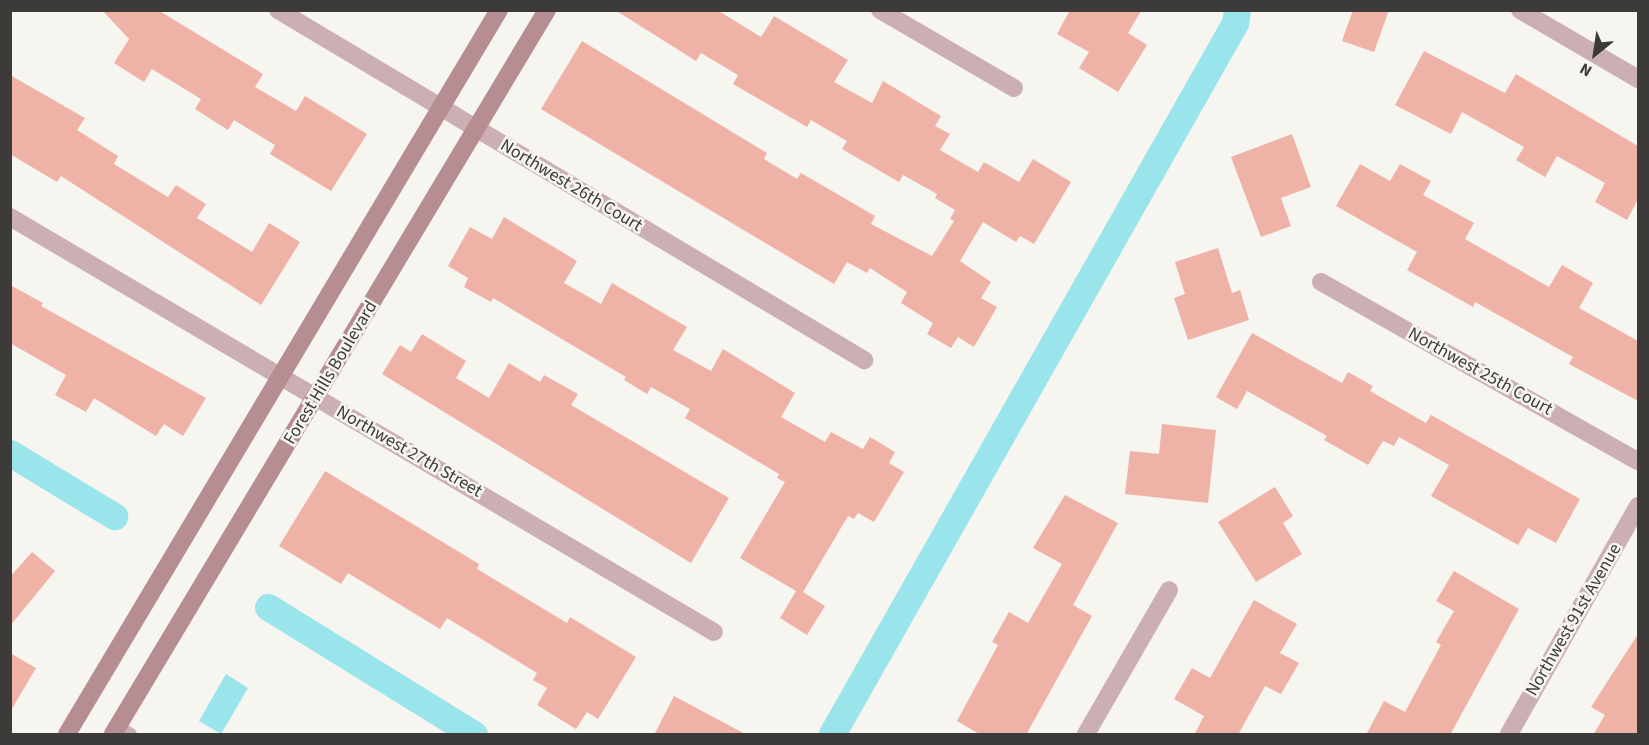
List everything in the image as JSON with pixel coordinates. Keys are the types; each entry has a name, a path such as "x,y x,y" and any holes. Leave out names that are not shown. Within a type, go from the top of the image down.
{"street":[{"name":"Northwest 26th Court","path":"278,10 440,109 864,360"},
{"path":"67,735 499,10"},
{"name":"Forest Hills Boulevard","path":"120,732 547,10"},
{"path":"880,10 1014,88"},
{"path":"1520,10 1638,79"},
{"name":"Northwest 27th Street","path":"10,217 714,632"},
{"name":"Northwest 25th Court","path":"1321,282 1638,461"},
{"name":"Northwest 91st Avenue","path":"1509,735 1638,506"},
{"path":"1086,735 1169,590"}],"water":[{"path":"226,674 248,688 221,734 199,721"}],"building":[{"path":"102,10 158,10 263,74 255,87 296,111 305,96 367,134 331,191 270,154 275,145 234,120 228,130 195,109 201,99 152,69 144,82 114,63 129,39"},
{"path":"615,10 717,10 761,37 774,16 848,60 834,82 872,103 883,81 941,116 935,126 950,134 940,150 978,172 984,162 1019,182 1033,159 1071,182 1034,244 1020,236 1016,242 983,222 960,261 991,282 981,298 997,307 974,347 958,337 951,348 927,334 933,323 901,303 907,292 870,268 867,273 847,262 834,284 541,109 582,41 767,153 764,159 797,179 801,173 875,216 871,224 932,256 954,221 950,219 955,210 935,198 937,194 903,175 899,182 842,149 847,141 811,120 807,127 733,84 738,75 701,53 696,61"},
{"path":"1070,10 1141,11 1128,33 1147,45 1118,92 1079,68 1089,52 1057,34"},
{"path":"1353,10 1389,10 1374,52 1342,41"},
{"path":"1424,51 1505,93 1516,74 1638,146 1638,199 1627,220 1595,202 1605,183 1557,156 1545,177 1516,160 1524,147 1462,112 1451,134 1395,105"},
{"path":"10,75 85,118 77,130 118,156 114,164 168,197 176,185 206,204 197,218 252,252 269,223 300,242 261,305 61,176 57,182 10,154"},
{"path":"1292,134 1311,187 1281,198 1291,226 1261,237 1231,157"},
{"path":"1360,164 1390,181 1400,164 1431,181 1423,195 1474,223 1465,239 1549,287 1562,265 1593,283 1579,308 1638,341 1638,401 1569,364 1573,357 1475,302 1473,307 1407,270 1417,252 1336,206"},
{"path":"504,217 577,261 564,283 601,304 612,283 687,327 673,350 711,371 723,349 795,393 781,417 825,442 831,432 863,449 870,437 895,452 889,463 904,472 874,522 858,513 854,519 848,516 803,592 825,606 807,635 780,618 796,591 740,558 785,482 777,478 779,474 685,418 690,409 651,387 647,394 624,380 626,377 493,298 491,302 464,287 468,278 448,266 470,227 492,239"},
{"path":"1218,248 1232,293 1240,290 1249,320 1188,340 1174,298 1185,294 1175,262"},
{"path":"10,285 43,303 41,306 206,398 183,436 164,424 156,436 94,398 86,412 55,395 66,375 10,343"},
{"path":"1252,333 1342,383 1348,372 1373,386 1370,391 1426,423 1431,415 1580,499 1556,543 1528,528 1518,545 1431,496 1449,465 1399,437 1394,446 1383,441 1368,465 1324,440 1327,436 1247,391 1237,409 1216,397"},
{"path":"422,334 466,361 456,378 489,398 509,363 540,382 544,375 578,394 571,405 729,498 691,563 382,374 400,345 411,352"},
{"path":"1162,424 1216,430 1208,503 1125,494 1130,451 1159,454"},
{"path":"325,471 479,564 477,569 567,623 570,617 636,657 598,719 587,712 576,729 537,705 547,688 533,680 537,673 447,618 440,629 348,573 341,584 279,546"},
{"path":"1275,487 1293,516 1283,523 1302,554 1256,582 1218,522"},
{"path":"1065,495 1118,523 1073,605 1092,616 1026,735 981,735 957,721 998,645 992,642 1009,612 1028,623 1062,564 1033,548"},
{"path":"32,552 55,571 10,626 10,577"},
{"path":"1454,571 1519,609 1450,735 1366,735 1384,701 1405,712 1441,645 1436,642 1454,611 1436,601"},
{"path":"1254,600 1297,624 1280,653 1299,663 1281,694 1265,686 1238,735 1194,735 1204,716 1174,699 1192,668 1210,678"},
{"path":"1638,634 1638,735 1593,735 1605,715 1591,707"},
{"path":"10,653 36,668 10,712"},
{"path":"674,696 747,735 654,735"}],"waterway":[{"path":"832,734 1235,23 1237,10"},
{"path":"10,453 114,516"},
{"path":"268,607 474,734"}]}
